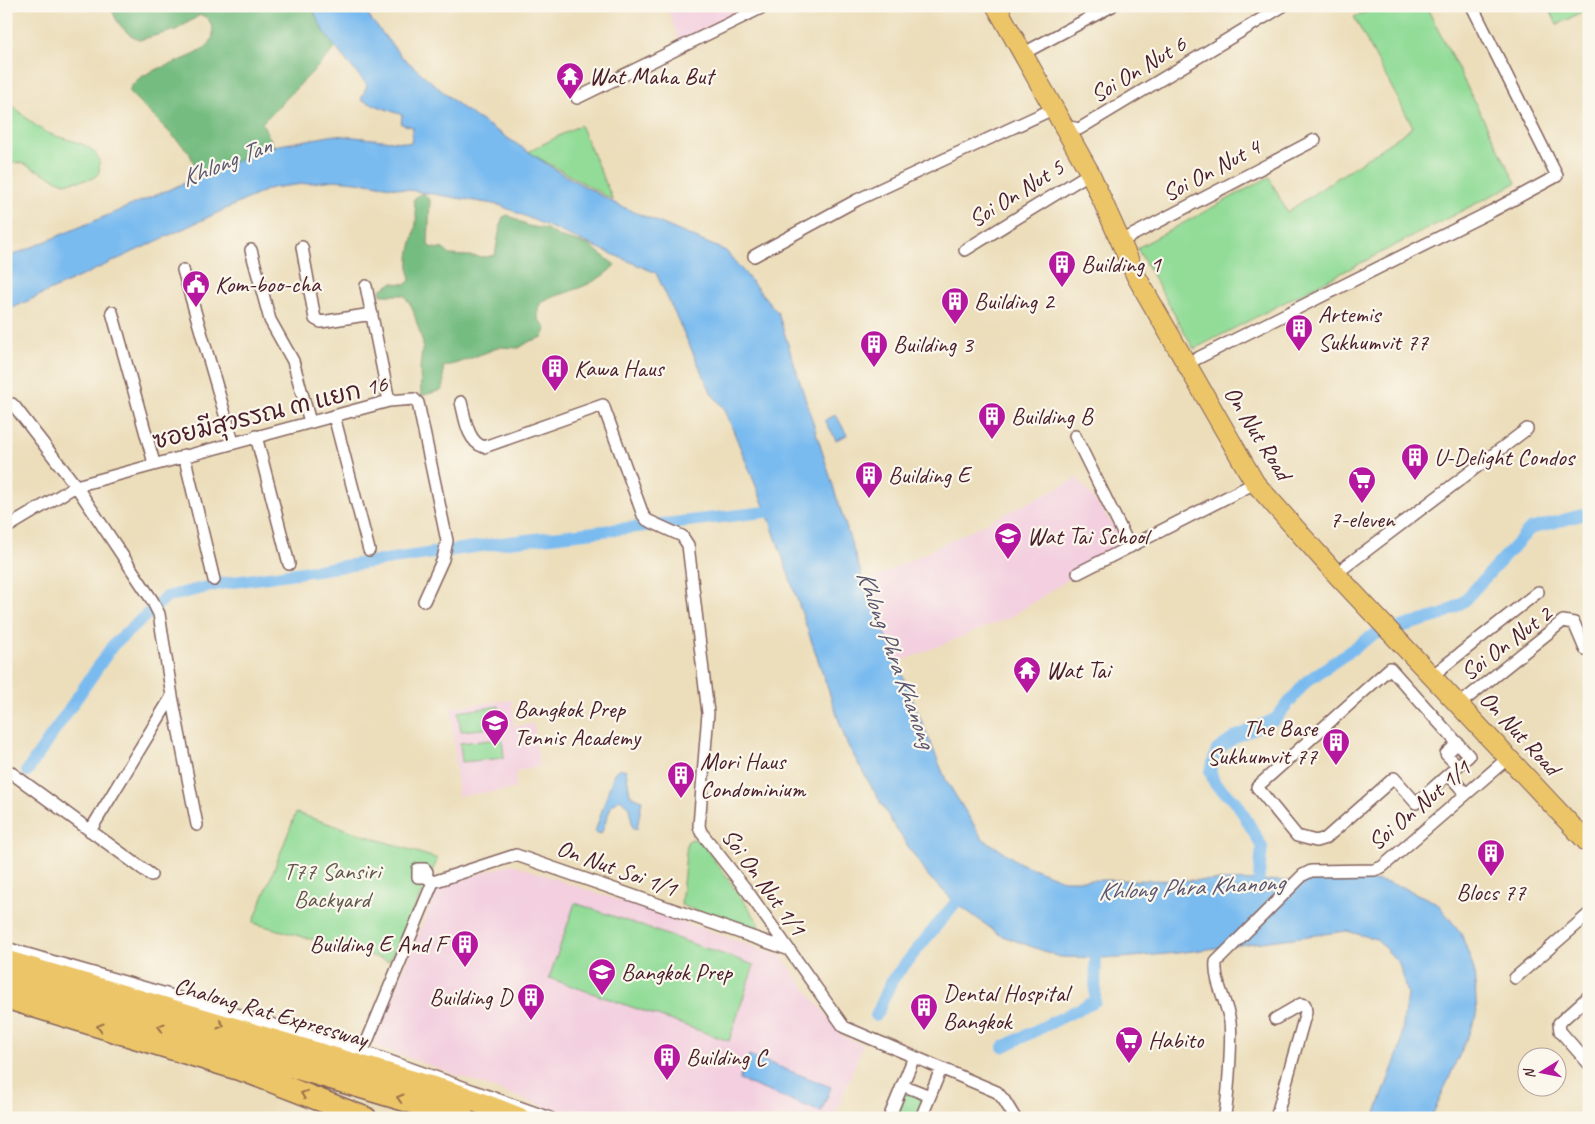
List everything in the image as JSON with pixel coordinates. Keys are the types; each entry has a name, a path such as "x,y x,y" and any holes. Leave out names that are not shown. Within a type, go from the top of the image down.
{"highway":[{"name":"Chalong Rat Expressway","path":"6,961 459,1095 519,1118"},
{"name":"Chalong Rat Expressway","path":"6,982 464,1118"},
{"path":"6,998 247,1072 366,1118"}],"main road":[{"name":"On Nut Road","path":"996,6 1028,51 1072,128 1127,238 1140,274"},
{"name":"On Nut Road","path":"1008,6 1055,108 1072,128 1090,173 1140,274 1224,422 1260,480 1339,572 1562,808 1589,844"},
{"name":"On Nut Road","path":"1463,703 1509,757 1589,832"}],"street":[{"path":"576,98 765,6"},
{"path":"1028,51 1112,6"},
{"name":"Soi On Nut 6","path":"1072,128 1284,6"},
{"path":"1190,362 1492,211 1557,176 1472,6"},
{"path":"754,256 857,200 1055,108"},
{"name":"Soi On Nut 4","path":"1127,238 1315,140"},
{"name":"Soi On Nut 5","path":"965,250 1090,173"},
{"path":"302,248 315,319 320,322 372,314"},
{"path":"252,250 270,320 292,361 310,422"},
{"path":"183,270 233,442"},
{"path":"366,286 389,401"},
{"path":"112,312 154,463"},
{"name":"ซอยมีสุวรรณ ๓ แยก 16","path":"6,528 76,486 154,463 389,401 412,399 417,401 447,541 443,559 424,601"},
{"name":"Soi On Nut 1/1","path":"461,402 472,439 477,445 484,447 603,405 643,515 647,520 685,538 689,549 708,713 699,826 701,832 748,892 844,1027 997,1092 1015,1118"},
{"path":"8,403 76,486 152,600 159,614 172,696 197,825"},
{"path":"334,416 369,550"},
{"path":"1339,572 1527,429"},
{"path":"256,436 289,564"},
{"path":"1074,436 1130,547"},
{"path":"184,455 214,580"},
{"path":"1078,573 1260,480"},
{"path":"1435,674 1538,592"},
{"name":"Soi On Nut 2","path":"1463,703 1563,621 1574,623 1585,649"},
{"path":"1390,668 1469,756 1449,775 1416,803 1394,778 1326,838 1316,841 1297,836 1257,787 1390,668"},
{"path":"90,831 172,696"},
{"name":"Soi On Nut 1/1","path":"1224,1118 1230,1023 1226,1003 1215,973 1216,962 1303,874 1311,871 1374,870 1382,867 1509,757"},
{"path":"6,769 151,875"},
{"path":"1449,775 1466,794"},
{"name":"On Nut Soi 1/1","path":"363,1051 430,879 516,855 787,949"},
{"path":"1515,978 1589,914"},
{"path":"6,948 363,1051 550,1118"},
{"path":"1589,996 1559,1024 1560,1031 1589,1064"},
{"path":"1275,1019 1301,1004 1305,1006 1306,1012 1276,1118"},
{"path":"889,1118 914,1057"},
{"path":"921,1118 940,1069"},
{"path":"902,1085 930,1096"}],"shaded area":[{"path":"667,6 754,6 679,41"},
{"name":"Wat Tai School","path":"1078,478 1130,547 1078,573 1011,617 896,663 864,583"},
{"name":"Bangkok Prep Tennis Academy","path":"512,700 514,726 534,724 539,767 516,771 515,789 458,796 451,707"},
{"name":"Bangkok Prep","path":"512,864 781,956 842,1036 863,1045 834,1118 576,1118 373,1045 438,886"}],"green space":[{"path":"112,6 313,6 315,15 337,47 262,123 274,146 200,177 189,152 129,92 135,82 147,74 206,47 213,37 210,22 207,18 200,15 176,30 139,40 121,26"},
{"path":"1381,6 1426,6 1516,183 1194,349 1137,248 1269,177 1287,212 1413,127 1354,17"},
{"path":"1548,6 1589,6 1589,8 1557,25"},
{"path":"6,99 44,131 89,148 99,162 99,173 92,179 64,183 22,163 6,162"},
{"path":"580,125 613,200 528,152"},
{"path":"420,194 424,194 430,200 428,245 432,248 443,249 450,255 486,257 495,255 501,222 503,217 508,215 528,226 546,229 562,238 589,245 615,265 590,283 542,301 538,308 538,318 546,329 543,337 530,341 519,348 500,347 443,367 444,385 442,390 421,396 420,368 423,343 412,307 404,295 381,295 380,290 392,283 406,284 410,280 409,254 416,220 413,200"},
{"path":"499,706 501,727 461,731 458,712"},
{"path":"502,739 504,758 462,762 460,743"},
{"name":"T77 Sansiri Backyard","path":"296,813 438,859 389,961 253,923"},
{"path":"692,839 701,841 759,923 757,930 752,931 681,905 687,842"},
{"path":"575,903 754,965 729,1041 549,978"},
{"path":"904,1089 926,1096 917,1118 893,1118"}],"water":[{"name":"Khlong Phra Khanong","path":"313,6 366,6 369,17 401,56 462,108 559,172 618,205 726,251 778,313 864,583 946,780 982,838 1020,863 1063,880 1380,881 1402,887 1437,903 1461,933 1474,969 1477,1016 1431,1118 1374,1118 1400,1048 1407,994 1399,963 1376,939 1347,931 1177,953 1121,958 1060,957 1000,935 956,903 928,876 893,824 847,744 769,518 724,408 712,394 656,273 499,205 367,183 334,180 271,188 6,311 6,258 263,150 274,146 335,135 411,143 413,127 401,124 402,115 361,100 367,85 328,37 316,16"},
{"path":"836,415 847,435 836,440 825,420"},
{"path":"619,768 626,770 630,794 642,800 637,829 633,828 629,807 620,799 612,804 601,834 595,832 614,773"},
{"path":"749,1055 831,1087 821,1112 739,1080"}],"waterway":[{"path":"27,771 113,645 166,597 220,584 509,542 783,510"},
{"name":"Khlong Phra Khanong","path":"1257,896 1262,847 1237,803 1215,784 1210,771 1217,750 1237,736 1275,719 1307,681 1373,635 1442,615 1463,602 1530,529 1589,513"},
{"path":"876,1016 892,980 966,890"},
{"path":"1003,1047 1095,1001 1096,941"}],"place":[{"name":"Wat Maha But","path":"570,100"},
{"name":"Building 1","path":"1062,288"},
{"name":"Kom-boo-cha","path":"196,308"},
{"name":"Building 2","path":"955,325"},
{"name":"Artemis Sukhumvit 77","path":"1299,352"},
{"name":"Building 3","path":"874,368"},
{"name":"Kawa Haus","path":"555,392"},
{"name":"Building B","path":"992,440"},
{"name":"U-Delight Condos","path":"1415,481"},
{"name":"Building E","path":"869,499"},
{"name":"7-eleven","path":"1362,504"},
{"name":"Wat Tai School","path":"1008,560"},
{"name":"Wat Tai","path":"1027,694"},
{"name":"Bangkok Prep Tennis Academy","path":"495,747"},
{"name":"The Base Sukhumvit 77","path":"1336,766"},
{"name":"Mori Haus Condominium","path":"681,799"},
{"name":"Blocs 77","path":"1491,877"},
{"name":"Building E And F","path":"465,968"},
{"name":"Bangkok Prep","path":"602,996"},
{"name":"Building D","path":"531,1021"},
{"name":"Dental Hospital Bangkok","path":"924,1031"},
{"name":"Habito","path":"1129,1064"},
{"name":"Building C","path":"667,1081"}],"water label":[{"name":"Khlong Tan","path":"226,162"}]}
